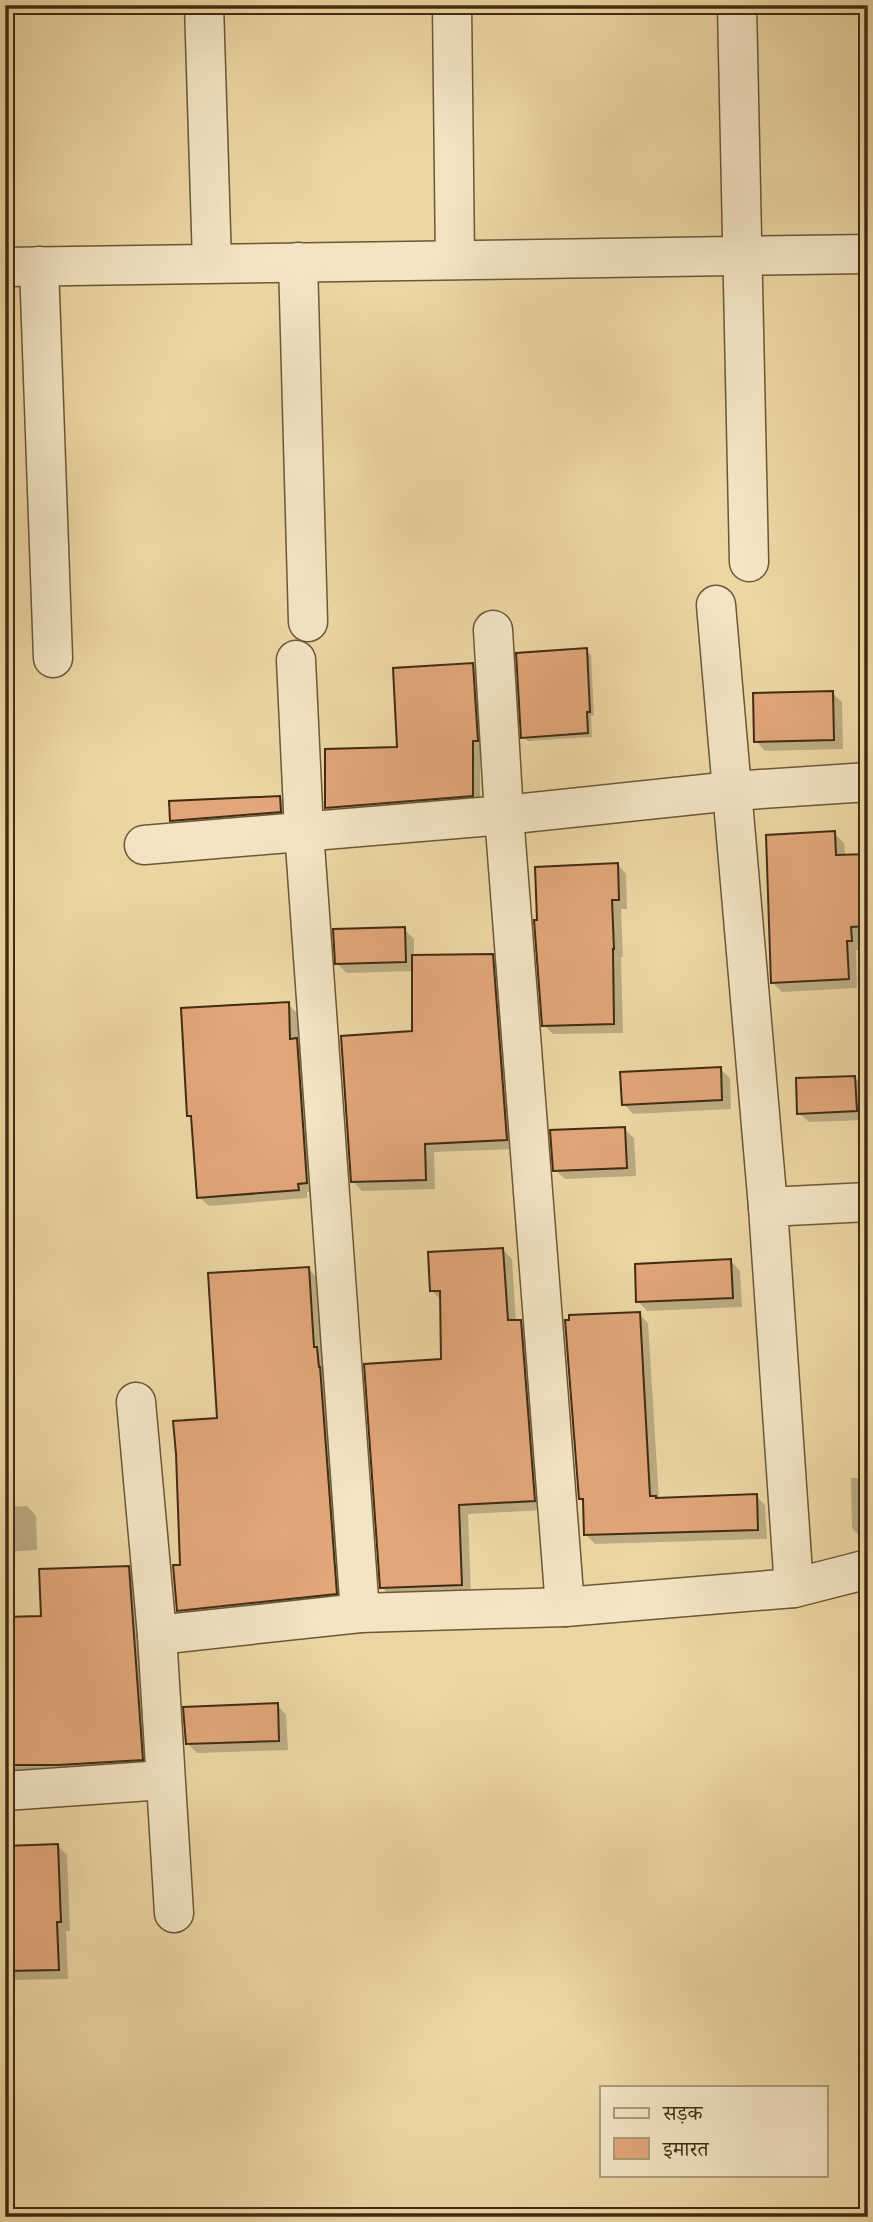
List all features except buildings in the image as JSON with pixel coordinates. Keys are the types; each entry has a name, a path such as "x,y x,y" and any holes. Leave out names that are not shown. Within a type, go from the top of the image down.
{"street":[{"path":"204,5 212,264"},
{"path":"452,5 455,260"},
{"path":"737,5 749,562"},
{"path":"53,658 22,266 868,254"},
{"path":"298,262 308,622"},
{"path":"716,605 768,1207 794,1588"},
{"path":"493,630 565,1607"},
{"path":"296,660 304,831 360,1613"},
{"path":"144,845 505,815 732,791 868,782"},
{"path":"768,1207 868,1202"},
{"path":"136,1402 157,1635 174,1913"},
{"path":"157,1635 360,1613 565,1607 794,1588 868,1569"},
{"path":"5,1791 164,1780"}]}
